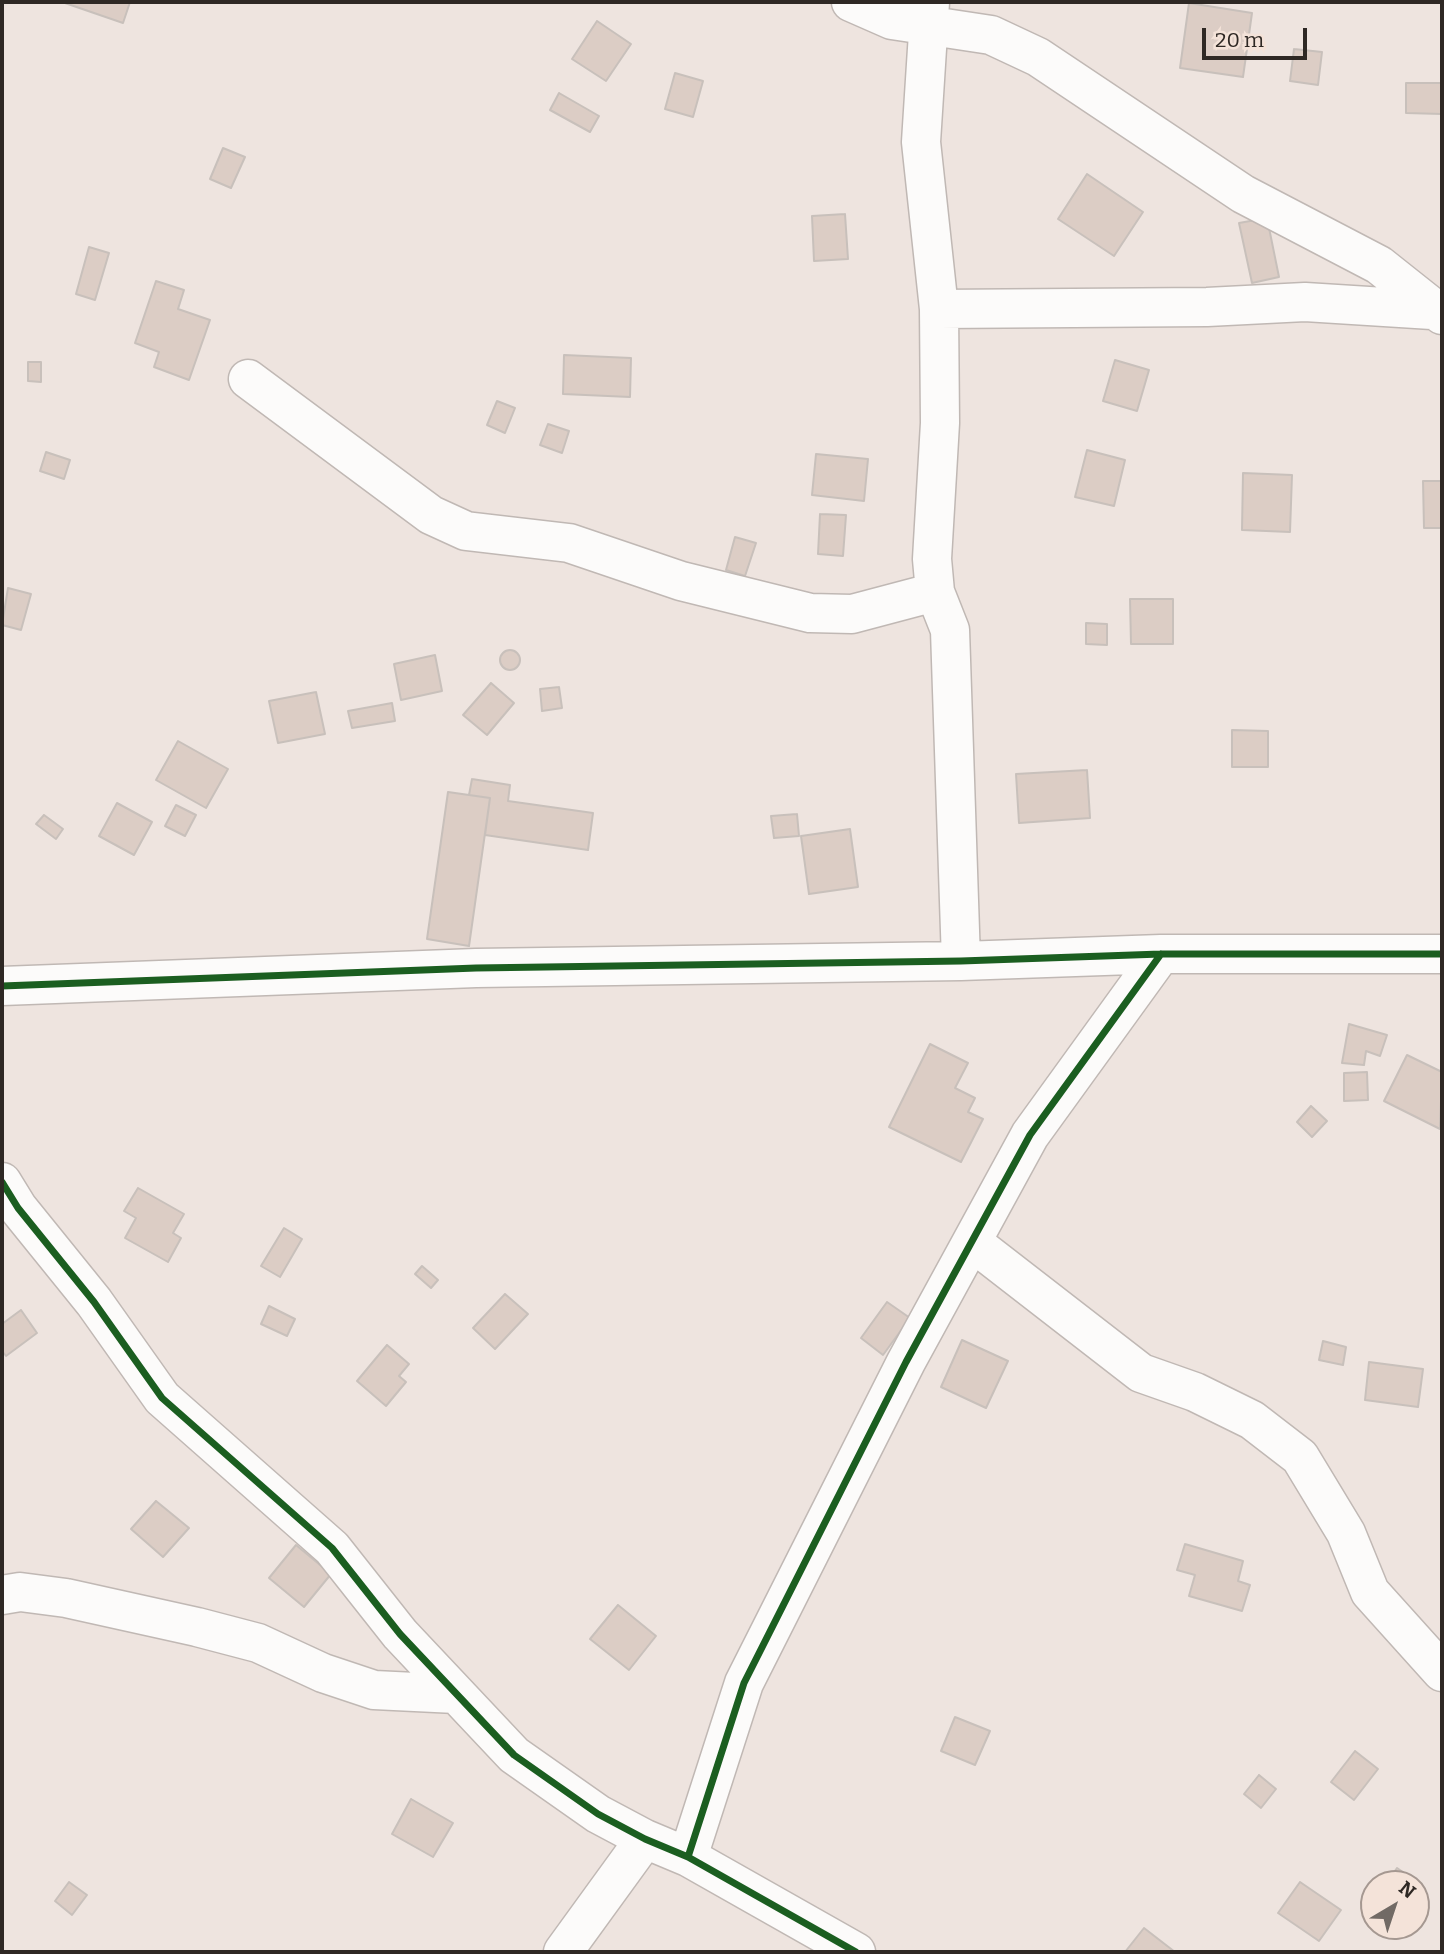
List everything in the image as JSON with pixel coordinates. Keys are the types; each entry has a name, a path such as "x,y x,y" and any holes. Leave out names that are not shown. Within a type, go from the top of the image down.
{"street":[{"path":"851,2 892,20 929,14 991,35 1038,57 1243,194 1380,265 1437,313"},
{"path":"929,14 921,142 939,309 940,423 932,559 935,592 950,630 961,961"},
{"path":"939,309 1207,307 1305,302 1437,313"},
{"path":"248,379 431,516 466,531 569,544 681,581 810,613 852,614 935,592"},
{"path":"688,1857 744,1683 906,1362 1030,1135 1161,954"},
{"path":"2,986 475,968 961,961 1161,954 1442,954"},
{"path":"2,1182 18,1208 94,1302 162,1398 332,1548 400,1634 514,1755 598,1814 645,1839 688,1857 856,1952"},
{"path":"972,1242 1141,1373 1195,1392 1252,1420 1300,1457 1346,1533 1370,1592 1442,1672"},
{"path":"2,1595 20,1592 66,1598 197,1627 258,1643 323,1673 374,1690 456,1694"},
{"path":"563,1952 645,1839"}],"building":[{"path":"62,2 130,2 123,23"},
{"path":"1189,3 1252,13 1243,77 1180,68"},
{"path":"597,21 631,44 606,81 572,59"},
{"path":"1294,49 1322,52 1318,85 1290,81"},
{"path":"675,73 703,81 693,117 665,109"},
{"path":"1406,83 1442,83 1442,114 1406,113"},
{"path":"559,93 599,116 590,132 550,110"},
{"path":"223,148 245,157 231,188 210,179"},
{"path":"1087,174 1143,212 1114,256 1058,219"},
{"path":"845,214 848,259 814,261 812,216"},
{"path":"1267,218 1279,277 1252,283 1239,223"},
{"path":"89,247 109,253 95,300 76,294"},
{"path":"156,281 184,290 178,309 210,320 189,380 154,367 159,352 135,343"},
{"path":"564,355 631,358 630,397 563,394"},
{"path":"1115,360 1149,370 1137,411 1103,401"},
{"path":"28,362 41,362 41,382 28,381"},
{"path":"497,401 515,408 505,433 487,425"},
{"path":"548,424 569,431 562,453 540,445"},
{"path":"1087,450 1125,460 1114,506 1075,497"},
{"path":"46,452 70,460 64,479 40,471"},
{"path":"816,454 868,459 864,501 812,495"},
{"path":"1243,473 1292,475 1290,532 1242,530"},
{"path":"1423,481 1442,481 1442,528 1424,528"},
{"path":"820,514 846,515 843,556 818,554"},
{"path":"735,537 756,543 745,576 726,570"},
{"path":"8,588 31,594 21,630 2,625"},
{"path":"1130,599 1173,599 1173,644 1131,644"},
{"path":"1086,623 1107,624 1107,645 1086,644"},
{"path":"510,650 517,653 520,660 517,667 510,670 503,667 500,660 503,653"},
{"path":"435,655 442,691 401,700 394,664"},
{"path":"491,683 514,703 487,735 463,715"},
{"path":"559,687 562,708 542,711 540,689"},
{"path":"316,692 325,734 278,743 269,701"},
{"path":"392,703 395,721 352,728 348,711"},
{"path":"1232,730 1268,731 1268,767 1232,767"},
{"path":"178,741 228,769 206,808 156,780"},
{"path":"1087,770 1090,818 1019,823 1016,774"},
{"path":"472,779 510,785 508,801 593,813 588,850 485,835 490,798 469,795"},
{"path":"448,792 490,798 469,946 427,939"},
{"path":"117,803 152,822 134,855 99,836"},
{"path":"176,805 196,815 185,836 165,826"},
{"path":"797,814 799,836 774,838 771,816"},
{"path":"44,815 63,829 56,839 36,824"},
{"path":"850,829 858,887 809,894 801,836"},
{"path":"1349,1024 1387,1035 1380,1056 1366,1051 1364,1065 1342,1063"},
{"path":"930,1044 968,1063 955,1088 975,1098 968,1112 983,1119 961,1162 889,1127"},
{"path":"1407,1055 1442,1072 1440,1129 1384,1101"},
{"path":"1367,1072 1368,1100 1344,1101 1344,1073"},
{"path":"1311,1106 1327,1121 1312,1137 1297,1122"},
{"path":"138,1188 184,1214 173,1233 181,1238 168,1262 125,1238 136,1218 124,1211"},
{"path":"284,1228 302,1239 280,1277 261,1266"},
{"path":"422,1266 438,1280 431,1288 415,1274"},
{"path":"505,1294 528,1314 495,1349 473,1328"},
{"path":"887,1302 910,1318 883,1355 861,1338"},
{"path":"269,1306 295,1319 287,1336 261,1324"},
{"path":"21,1310 37,1333 6,1356 2,1351 2,1324"},
{"path":"962,1340 1008,1361 986,1408 941,1387"},
{"path":"1323,1341 1346,1347 1343,1365 1319,1360"},
{"path":"387,1345 409,1364 399,1376 406,1382 386,1406 357,1381"},
{"path":"1369,1362 1423,1369 1418,1407 1365,1400"},
{"path":"156,1501 189,1528 163,1557 131,1529"},
{"path":"1185,1544 1243,1561 1238,1581 1250,1585 1242,1611 1189,1596 1195,1575 1177,1570"},
{"path":"296,1545 331,1574 304,1607 269,1578"},
{"path":"618,1605 656,1636 629,1670 590,1639"},
{"path":"955,1717 990,1731 975,1765 941,1751"},
{"path":"1355,1751 1378,1769 1354,1800 1331,1782"},
{"path":"1259,1775 1276,1789 1261,1808 1244,1794"},
{"path":"411,1799 453,1823 433,1857 392,1834"},
{"path":"69,1882 87,1895 72,1915 55,1901"},
{"path":"1300,1882 1341,1910 1319,1941 1278,1913"},
{"path":"1144,1928 1175,1952 1125,1952"}],"cycle path":[{"path":"2,986 476,968 961,961 1161,954 1442,954"},
{"path":"688,1857 744,1683 906,1362 1030,1135 1161,954"},
{"path":"2,1182 18,1208 94,1302 162,1398 332,1548 400,1634 514,1755 598,1814 645,1839 688,1857 856,1952"}]}
